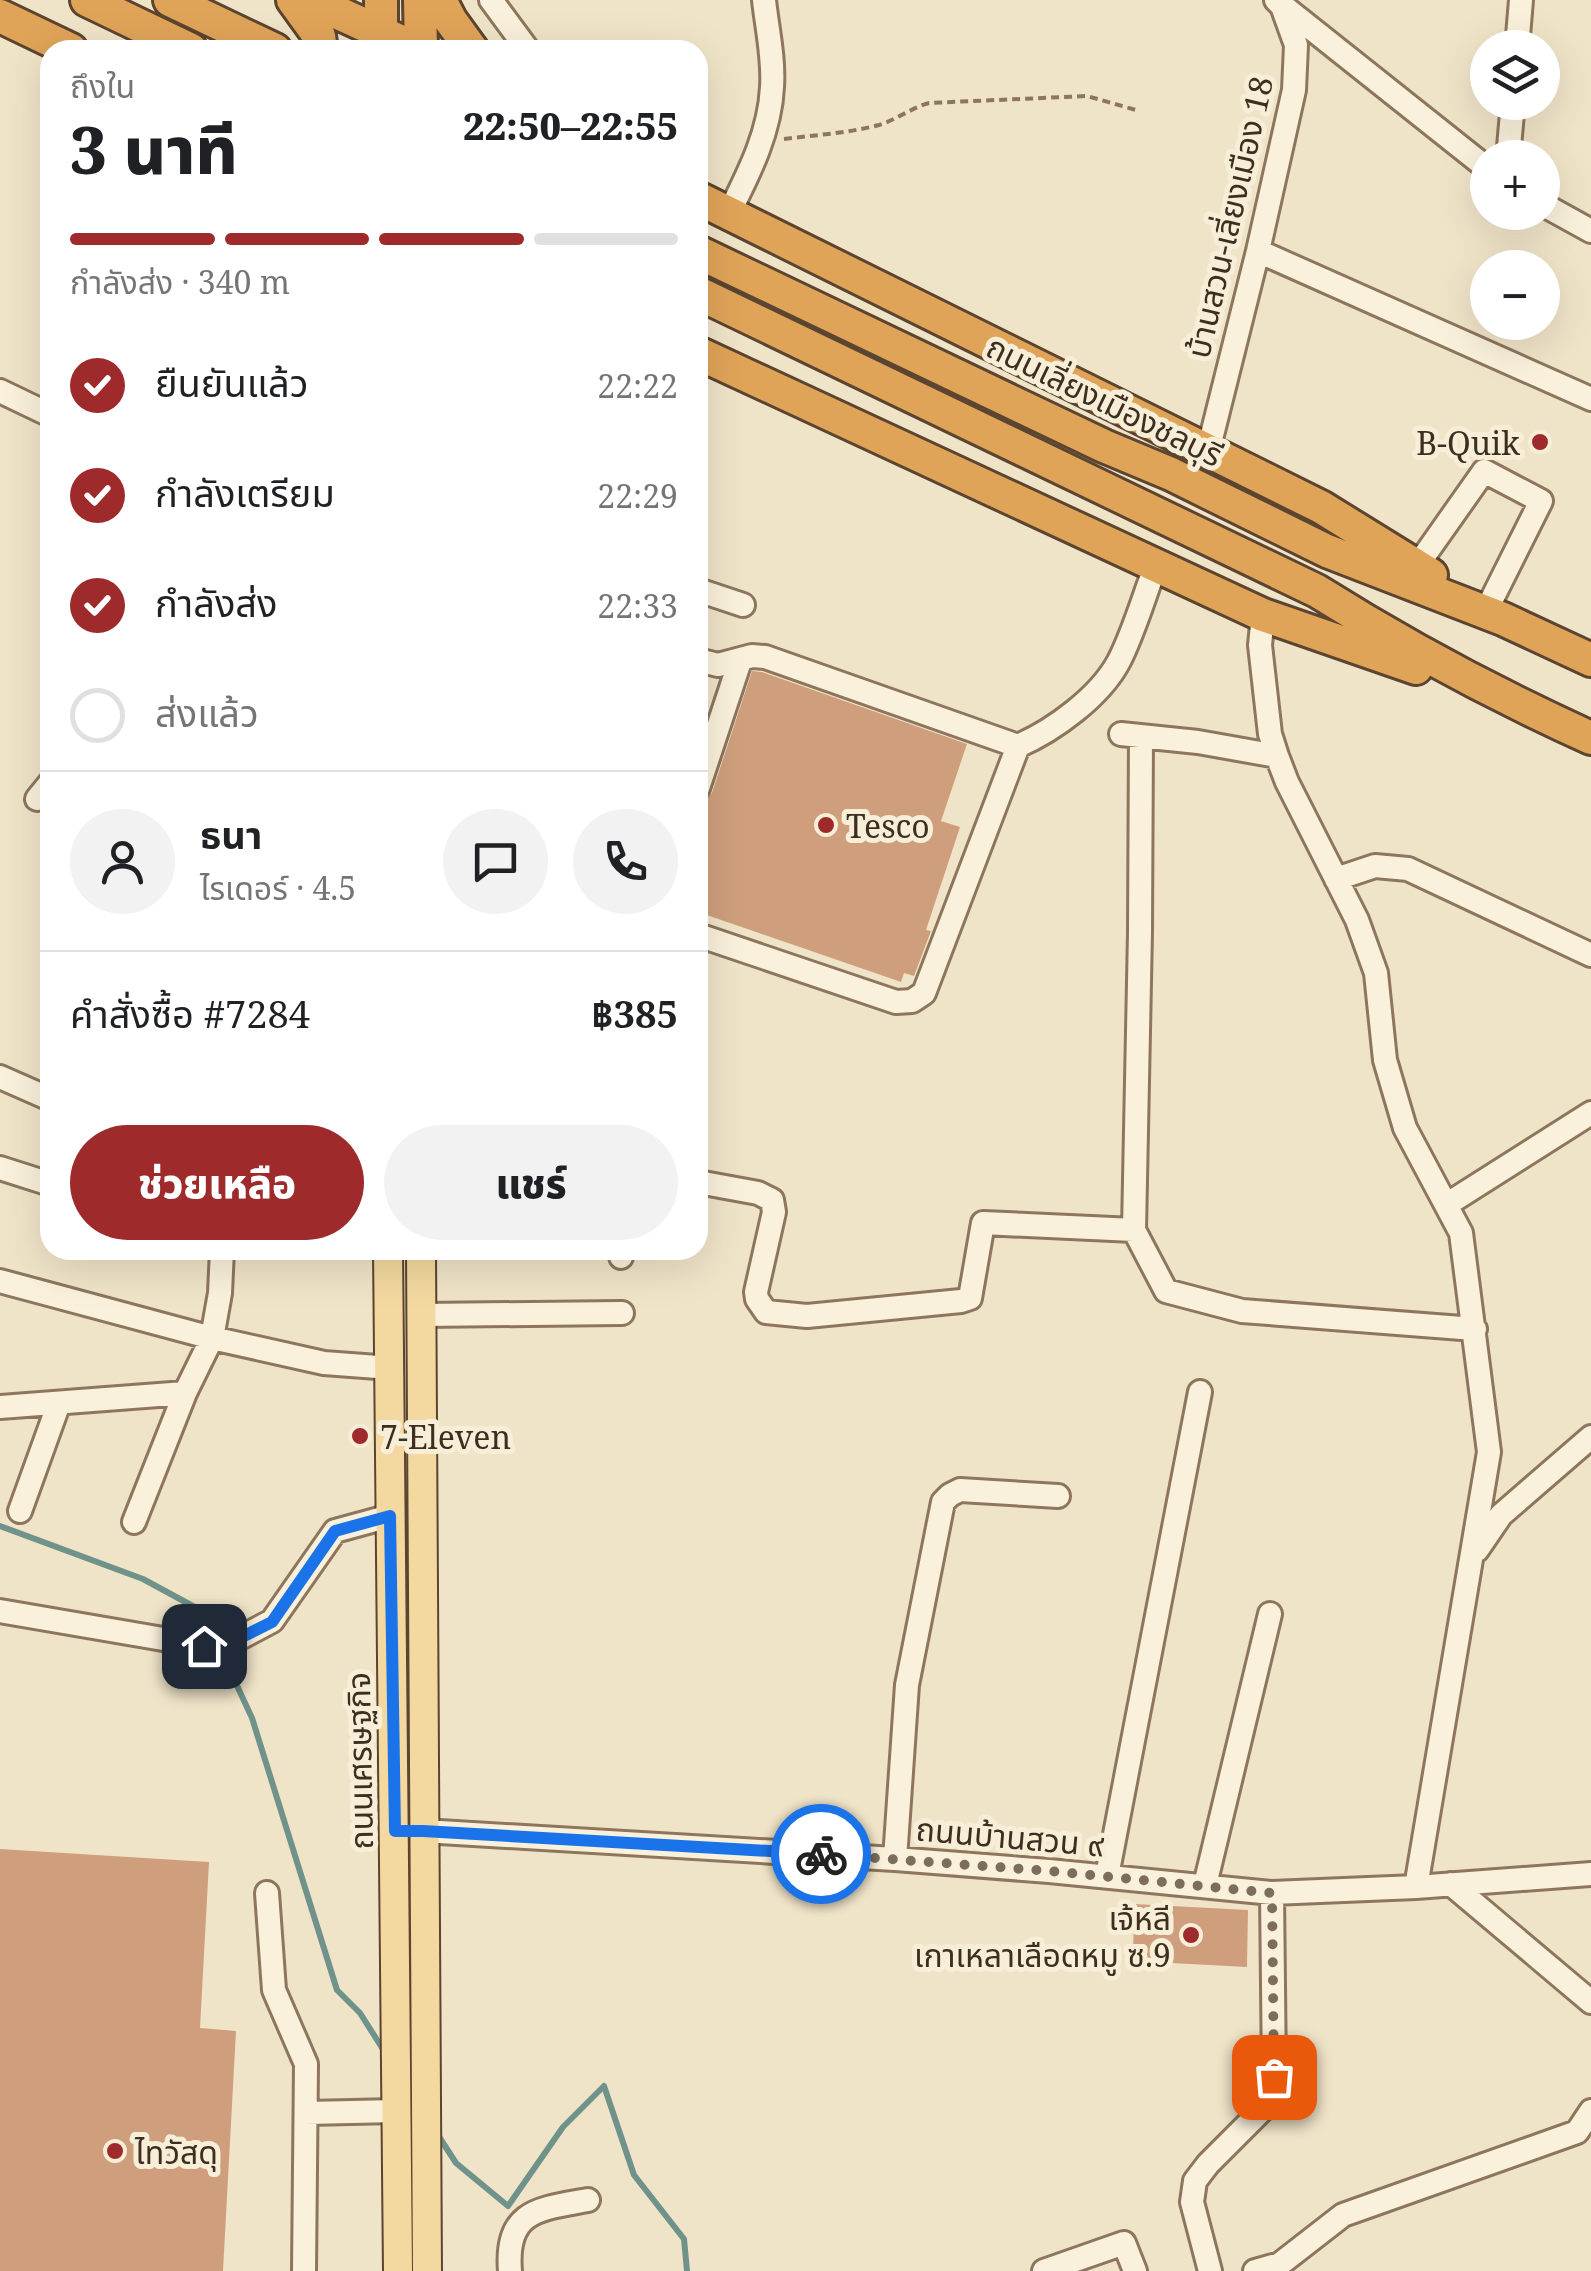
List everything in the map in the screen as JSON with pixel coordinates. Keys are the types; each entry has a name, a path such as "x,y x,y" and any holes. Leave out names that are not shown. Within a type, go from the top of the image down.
{"highway":[{"path":"87,0 170,40"},
{"path":"170,0 254,40"},
{"path":"293,0 320,40"},
{"path":"310,0 381,28"},
{"path":"420,0 420,40"},
{"path":"440,0 466,40"},
{"path":"0,16 50,40"},
{"name":"ถนนเลี่ยงเมืองชลบุรี","path":"708,203 1320,507 1496,614"},
{"name":"ถนนเลี่ยงเมืองชลบุรี","path":"708,257 1327,551 1496,614 1591,660"},
{"path":"708,298 1318,591 1502,698 1591,738"},
{"path":"708,358 1262,615 1502,698"}],"main road":[{"name":"ถนนเศรษฐกิจ","path":"385,1260 391,1368 390,1516 425,2059 427,2271"},
{"name":"ถนนเศรษฐกิจ","path":"398,2271 396,2021 409,1831 421,1260"}],"street":[{"path":"491,0 521,40"},
{"path":"729,213 762,141 772,87 764,0"},
{"path":"1518,30 1521,0"},
{"path":"1279,3 1470,154"},
{"name":"บ้านสวน-เลี่ยงเมือง 18","path":"1208,451 1294,90 1296,44 1279,3"},
{"path":"1560,214 1591,231"},
{"path":"1258,251 1591,399"},
{"path":"0,391 40,410"},
{"path":"1417,566 1484,471 1541,501 1496,614"},
{"path":"708,662 765,657 1018,746 1041,736 1106,680 1119,661 1156,565"},
{"path":"708,593 743,605"},
{"path":"1262,615 1260,644 1270,734 1277,756 1356,920 1376,974 1386,1060 1405,1128 1461,1234 1490,1452 1416,1886"},
{"path":"709,716 740,661"},
{"path":"1277,756 1130,735 1140,932 1134,1230 1166,1292 1242,1311 1474,1330"},
{"path":"708,938 896,1002 912,1001 924,993 1018,746"},
{"path":"1336,879 1375,866 1408,869 1591,956"},
{"path":"0,1076 40,1095"},
{"path":"1446,1205 1591,1113"},
{"path":"0,1168 40,1181"},
{"path":"708,1184 772,1200 774,1212 756,1292 766,1312 806,1316 970,1298 983,1223 1134,1230"},
{"path":"134,1522 185,1393 212,1338 222,1260"},
{"path":"0,1280 212,1338 324,1363 391,1368"},
{"path":"421,1315 622,1313"},
{"path":"1107,1876 1200,1392"},
{"path":"0,1407 185,1393"},
{"path":"20,1511 59,1403"},
{"path":"1474,1555 1501,1515 1591,1436"},
{"path":"895,1859 907,1685 942,1502 960,1490 1058,1496"},
{"path":"0,1611 204,1646 238,1639 272,1622 335,1531 390,1516"},
{"path":"1205,1886 1270,1614"},
{"name":"ถนนบ้านสวน ๙","path":"409,1831 895,1859 1272,1893 1591,1874"},
{"path":"1451,1884 1591,2002"},
{"path":"1210,2271 1192,2202 1195,2181 1266,2106 1274,2077 1272,1893"},
{"path":"266,1894 274,1990 306,2064 304,2271"},
{"path":"306,2114 396,2111"},
{"path":"1254,2271 1280,2264 1343,2215 1577,2132 1591,2111"},
{"path":"510,2271 512,2233 526,2218 546,2208 588,2200"},
{"path":"1044,2271 1124,2243 1134,2271"}],"path":[{"path":"762,141 884,124 911,108 929,103 1086,96 1136,110"}],"building":[{"name":"Tesco","path":"752,671 967,744 941,821 960,827 914,976 904,973 901,982 708,915 708,798"},
{"name":"ไทวัสดุ","path":"0,1849 209,1862 200,2028 236,2031 223,2271 0,2271"},
{"name":"เจ้หลี เกาเหลาเลือดหมู ซ.9","path":"1134,1904 1248,1910 1247,1967 1133,1961"}],"waterway":[{"path":"0,1526 143,1579 202,1611 214,1637"},
{"path":"220,1649 252,1718 337,1990 360,2013 386,2054"},
{"path":"436,2132 456,2163 508,2206 563,2127 604,2086 634,2175 684,2239 687,2271"}],"way so far":[{"path":"821,1854 1272,1893 1274,2077"}],"place":[{"name":"B-Quik","path":"1540,442"},
{"name":"Tesco","path":"826,825"},
{"name":"7-Eleven","path":"360,1436"},
{"name":"เจ้หลี เกาเหลาเลือดหมู ซ.9","path":"1191,1935"},
{"name":"ไทวัสดุ","path":"115,2151"}],"route":[{"path":"204,1646 238,1639 272,1622 335,1531 390,1516 395,1831 821,1854"}]}
